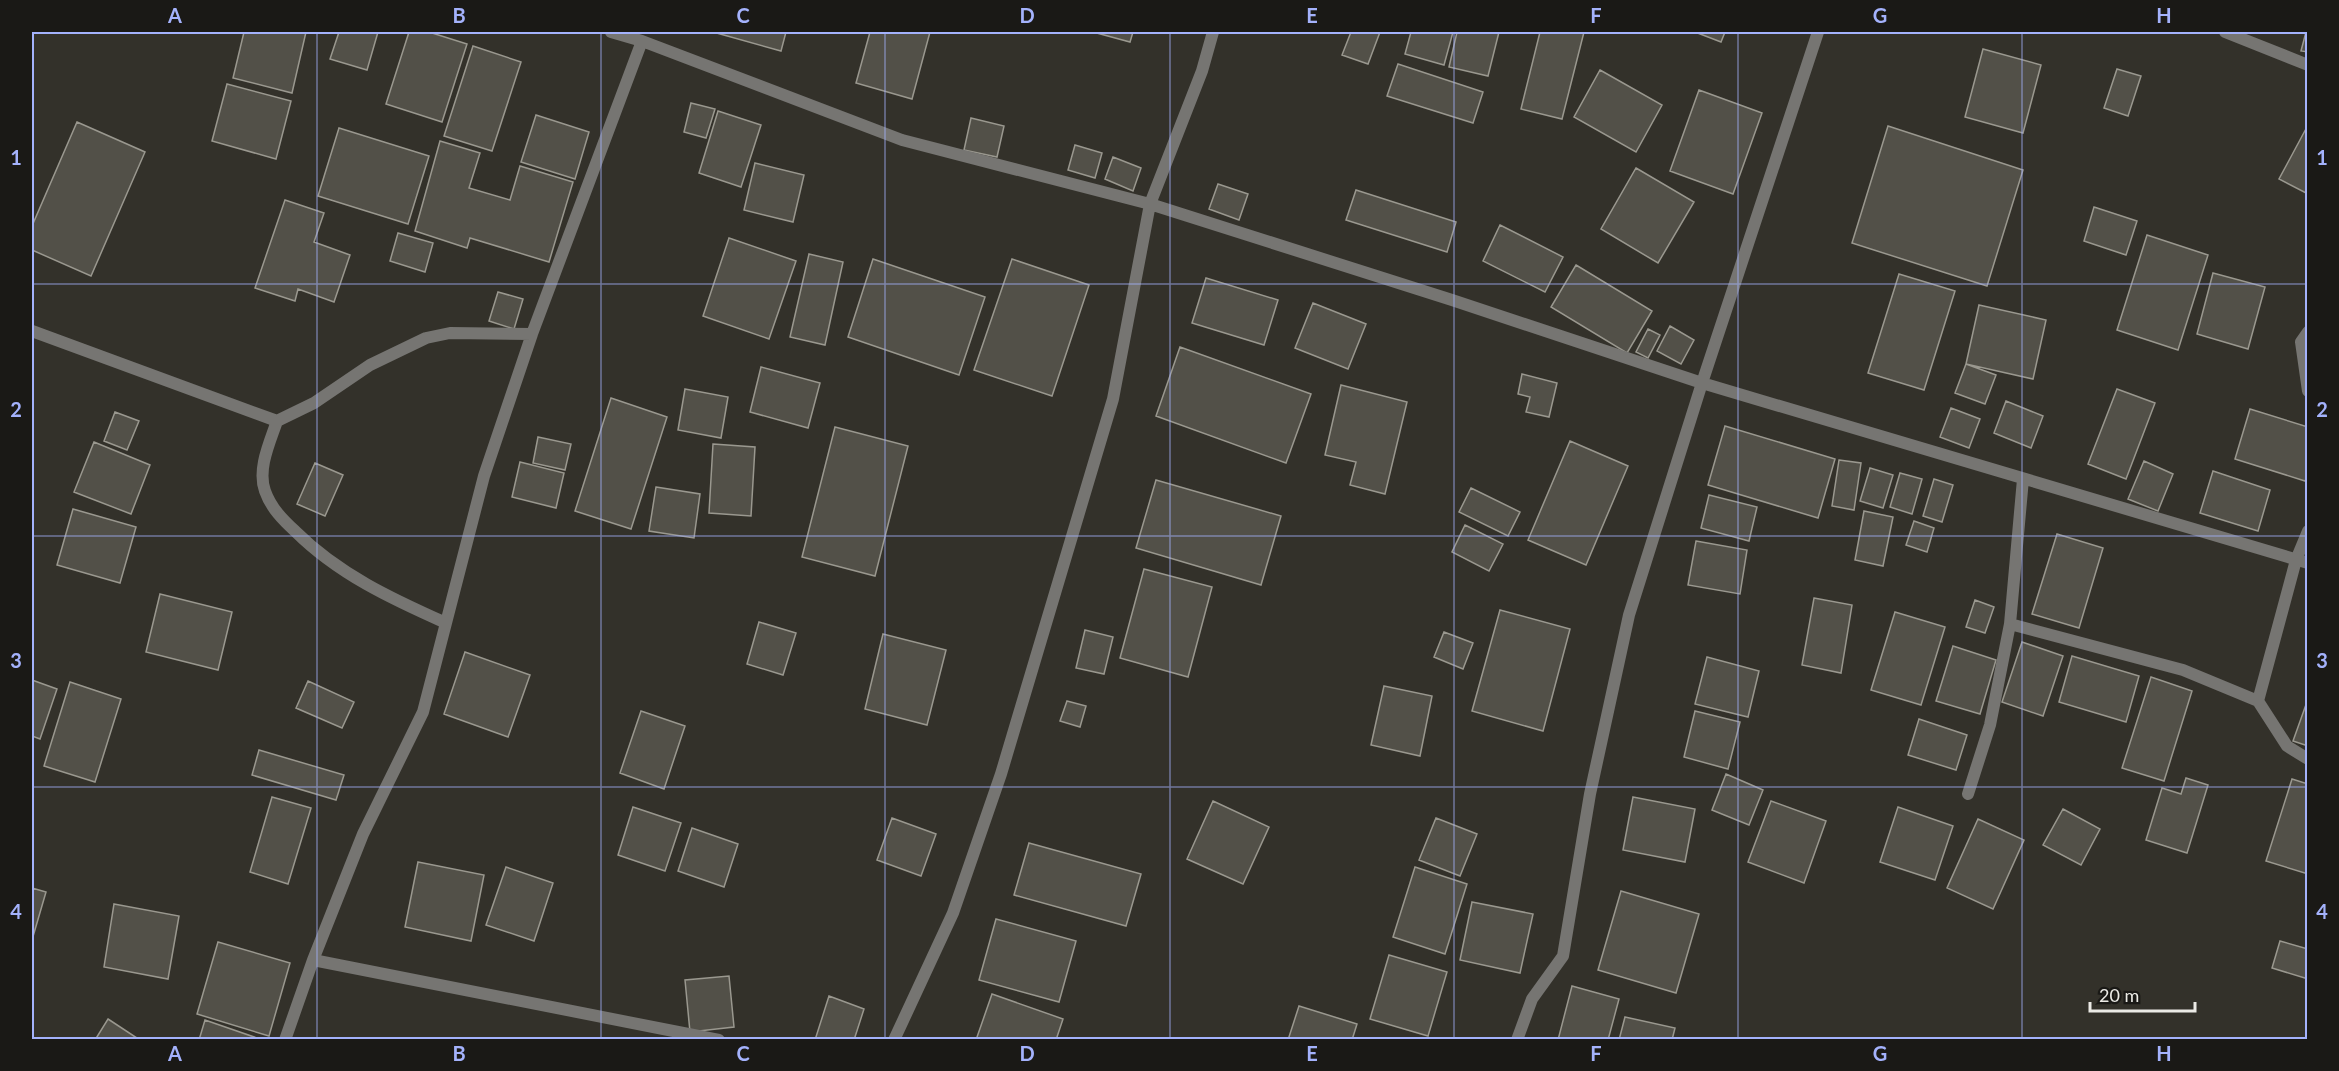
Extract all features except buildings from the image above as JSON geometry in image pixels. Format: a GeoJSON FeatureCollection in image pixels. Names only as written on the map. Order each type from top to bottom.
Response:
{"type":"FeatureCollection","features":[{"type":"Feature","properties":{"kind":"street"},"geometry":{"type":"LineString","coordinates":[[611,32],[642,41],[902,140],[1150,204],[1452,300],[1702,383],[2302,562]]}},
{"type":"Feature","properties":{"kind":"street"},"geometry":{"type":"LineString","coordinates":[[894,1040],[953,913],[1001,774],[1113,399],[1150,204],[1202,71],[1213,32]]}},
{"type":"Feature","properties":{"kind":"street"},"geometry":{"type":"LineString","coordinates":[[1517,1040],[1532,999],[1563,956],[1590,794],[1629,615],[1702,383],[1818,32]]}},
{"type":"Feature","properties":{"kind":"street"},"geometry":{"type":"LineString","coordinates":[[2225,32],[2307,65]]}},
{"type":"Feature","properties":{"kind":"street"},"geometry":{"type":"LineString","coordinates":[[285,1040],[313,960],[363,834],[423,712],[484,476],[532,334],[642,41]]}},
{"type":"Feature","properties":{"kind":"street"},"geometry":{"type":"LineString","coordinates":[[32,331],[277,421],[314,403],[370,365],[426,338],[450,333],[532,334]]}},
{"type":"Feature","properties":{"kind":"street"},"geometry":{"type":"LineString","coordinates":[[2307,332],[2301,342],[2307,391]]}},
{"type":"Feature","properties":{"kind":"street"},"geometry":{"type":"LineString","coordinates":[[277,421],[263,465],[265,491],[278,514],[320,554],[354,579],[446,624]]}},
{"type":"Feature","properties":{"kind":"street"},"geometry":{"type":"LineString","coordinates":[[1968,794],[1990,725],[2010,624],[2023,479]]}},
{"type":"Feature","properties":{"kind":"street"},"geometry":{"type":"LineString","coordinates":[[2258,701],[2302,562],[2307,531]]}},
{"type":"Feature","properties":{"kind":"street"},"geometry":{"type":"LineString","coordinates":[[2010,624],[2183,670],[2258,701],[2286,746],[2307,759]]}},
{"type":"Feature","properties":{"kind":"street"},"geometry":{"type":"LineString","coordinates":[[313,960],[718,1040]]}}]}
